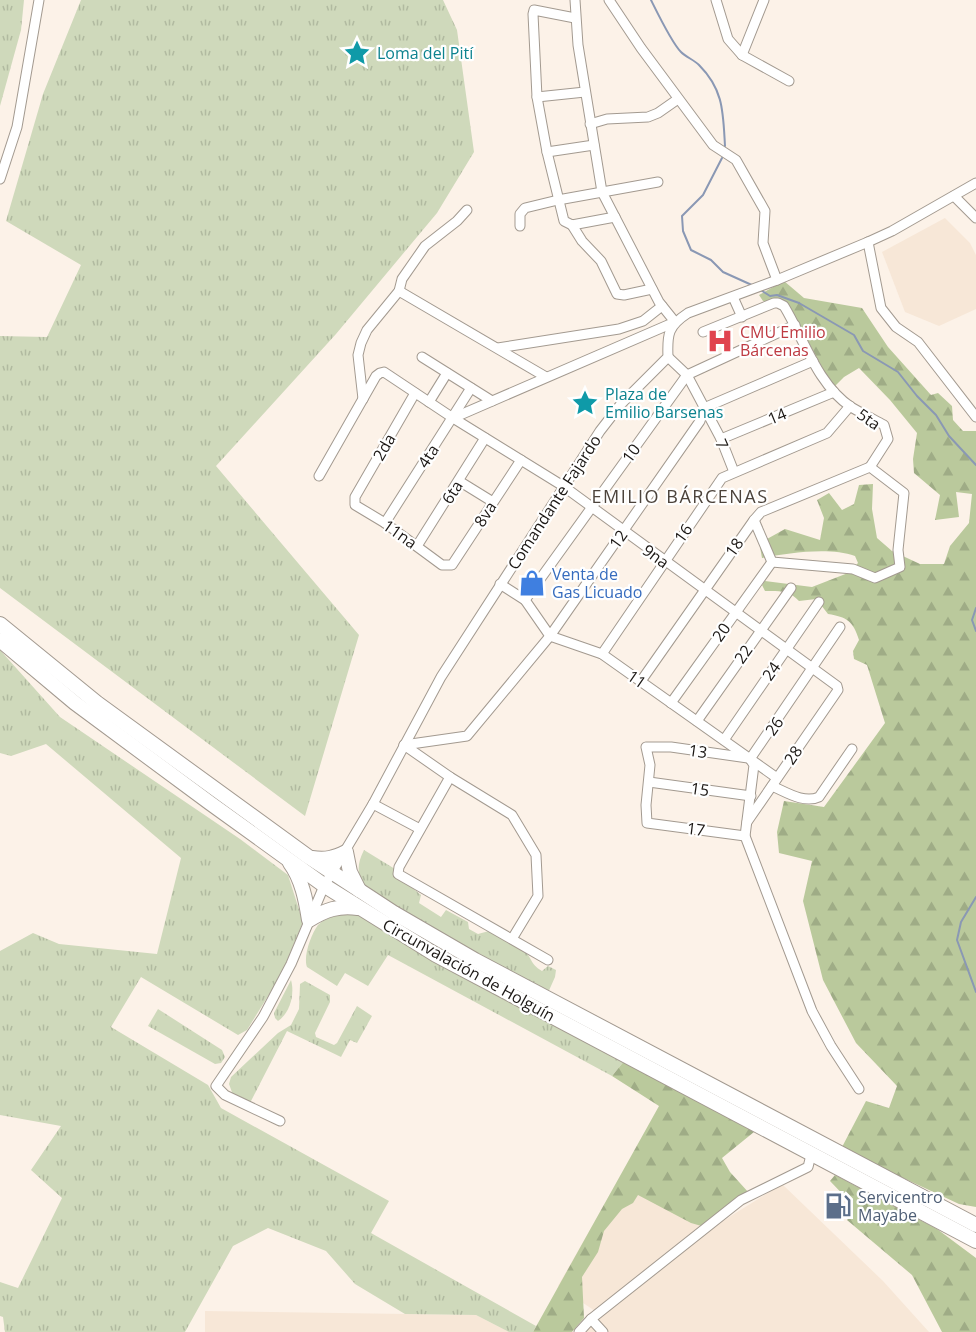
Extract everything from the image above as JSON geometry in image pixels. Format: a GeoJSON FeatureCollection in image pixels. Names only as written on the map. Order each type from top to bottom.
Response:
{"type":"FeatureCollection","features":[{"type":"Feature","properties":{"kind":"highway","name":"Circunvalación de Holguín"},"geometry":{"type":"LineString","coordinates":[[0,624],[97,703],[309,858],[360,891],[475,960],[976,1225]]}},
{"type":"Feature","properties":{"kind":"highway","name":"Circunvalación de Holguín"},"geometry":{"type":"LineString","coordinates":[[0,640],[75,703],[325,886],[436,955],[976,1241]]}},
{"type":"Feature","properties":{"kind":"highway"},"geometry":{"type":"LineString","coordinates":[[309,858],[324,860],[346,852],[350,872],[360,891]]}},
{"type":"Feature","properties":{"kind":"highway"},"geometry":{"type":"LineString","coordinates":[[285,857],[295,869],[302,887],[309,920],[323,911],[334,908],[347,906],[361,908]]}},
{"type":"Feature","properties":{"kind":"highway"},"geometry":{"type":"LineString","coordinates":[[939,1205],[976,1213]]}},
{"type":"Feature","properties":{"kind":"highway"},"geometry":{"type":"LineString","coordinates":[[936,1219],[976,1249]]}},
{"type":"Feature","properties":{"kind":"street"},"geometry":{"type":"LineString","coordinates":[[0,179],[17,127],[39,0]]}},
{"type":"Feature","properties":{"kind":"street"},"geometry":{"type":"LineString","coordinates":[[575,0],[575,18],[585,92],[602,192],[652,289],[675,322]]}},
{"type":"Feature","properties":{"kind":"street"},"geometry":{"type":"LineString","coordinates":[[609,0],[641,48],[713,145],[736,160],[765,211],[762,243],[777,280]]}},
{"type":"Feature","properties":{"kind":"street"},"geometry":{"type":"LineString","coordinates":[[717,0],[728,39],[742,55],[789,81]]}},
{"type":"Feature","properties":{"kind":"street"},"geometry":{"type":"LineString","coordinates":[[742,55],[764,0]]}},
{"type":"Feature","properties":{"kind":"street"},"geometry":{"type":"LineString","coordinates":[[575,18],[534,10],[532,29],[537,97],[558,200],[564,221],[572,225],[582,241],[602,261],[617,294],[624,295],[652,289]]}},
{"type":"Feature","properties":{"kind":"street"},"geometry":{"type":"LineString","coordinates":[[537,97],[585,92]]}},
{"type":"Feature","properties":{"kind":"street"},"geometry":{"type":"LineString","coordinates":[[590,124],[607,118],[648,117],[678,99]]}},
{"type":"Feature","properties":{"kind":"street"},"geometry":{"type":"LineString","coordinates":[[547,152],[594,145]]}},
{"type":"Feature","properties":{"kind":"street"},"geometry":{"type":"LineString","coordinates":[[520,226],[520,214],[525,208],[658,182]]}},
{"type":"Feature","properties":{"kind":"street"},"geometry":{"type":"LineString","coordinates":[[453,418],[675,322],[688,313],[777,280],[868,242],[892,231],[976,183]]}},
{"type":"Feature","properties":{"kind":"street"},"geometry":{"type":"LineString","coordinates":[[954,196],[976,218]]}},
{"type":"Feature","properties":{"kind":"street"},"geometry":{"type":"LineString","coordinates":[[319,476],[363,399],[358,369],[360,343],[377,316],[399,291],[402,279],[425,246],[457,221],[467,210]]}},
{"type":"Feature","properties":{"kind":"street"},"geometry":{"type":"LineString","coordinates":[[572,225],[615,218]]}},
{"type":"Feature","properties":{"kind":"street"},"geometry":{"type":"LineString","coordinates":[[868,242],[881,308],[896,327],[918,342],[976,417]]}},
{"type":"Feature","properties":{"kind":"street"},"geometry":{"type":"LineString","coordinates":[[399,291],[546,376]]}},
{"type":"Feature","properties":{"kind":"street"},"geometry":{"type":"LineString","coordinates":[[704,332],[742,317],[733,297]]}},
{"type":"Feature","properties":{"kind":"street","name":"5ta"},"geometry":{"type":"LineString","coordinates":[[742,317],[774,303],[784,306],[813,361],[834,392],[850,406],[884,425],[888,440],[870,467]]}},
{"type":"Feature","properties":{"kind":"street"},"geometry":{"type":"LineString","coordinates":[[498,348],[619,329],[643,321],[662,306]]}},
{"type":"Feature","properties":{"kind":"street"},"geometry":{"type":"LineString","coordinates":[[668,357],[667,339],[675,322]]}},
{"type":"Feature","properties":{"kind":"street","name":"10"},"geometry":{"type":"LineString","coordinates":[[525,600],[687,375],[795,325]]}},
{"type":"Feature","properties":{"kind":"street"},"geometry":{"type":"LineString","coordinates":[[422,357],[492,401]]}},
{"type":"Feature","properties":{"kind":"street","name":"7"},"geometry":{"type":"LineString","coordinates":[[668,357],[687,375],[721,439],[734,472]]}},
{"type":"Feature","properties":{"kind":"street","name":"Comandante Fajardo"},"geometry":{"type":"LineString","coordinates":[[280,1121],[225,1095],[216,1086],[263,1017],[291,964],[325,886],[373,804],[441,677],[563,486],[621,404],[668,357]]}},
{"type":"Feature","properties":{"kind":"street"},"geometry":{"type":"LineString","coordinates":[[704,408],[813,361]]}},
{"type":"Feature","properties":{"kind":"street","name":"9na"},"geometry":{"type":"LineString","coordinates":[[363,399],[380,373],[384,372],[563,486],[838,688]]}},
{"type":"Feature","properties":{"kind":"street"},"geometry":{"type":"LineString","coordinates":[[429,402],[447,373]]}},
{"type":"Feature","properties":{"kind":"street","name":"4ta"},"geometry":{"type":"LineString","coordinates":[[385,523],[471,388]]}},
{"type":"Feature","properties":{"kind":"street","name":"14"},"geometry":{"type":"LineString","coordinates":[[721,439],[834,392]]}},
{"type":"Feature","properties":{"kind":"street","name":"2da"},"geometry":{"type":"LineString","coordinates":[[354,501],[415,393]]}},
{"type":"Feature","properties":{"kind":"street","name":"16"},"geometry":{"type":"LineString","coordinates":[[602,654],[722,478],[827,433],[850,406]]}},
{"type":"Feature","properties":{"kind":"street","name":"12"},"geometry":{"type":"LineString","coordinates":[[404,745],[467,736],[549,636],[700,421],[704,408]]}},
{"type":"Feature","properties":{"kind":"street","name":"6ta"},"geometry":{"type":"LineString","coordinates":[[417,546],[485,438]]}},
{"type":"Feature","properties":{"kind":"street","name":"8va"},"geometry":{"type":"LineString","coordinates":[[448,567],[452,565],[521,460]]}},
{"type":"Feature","properties":{"kind":"street"},"geometry":{"type":"LineString","coordinates":[[754,520],[772,562],[853,569],[874,578],[900,567],[898,550],[904,493],[870,467]]}},
{"type":"Feature","properties":{"kind":"street","name":"18"},"geometry":{"type":"LineString","coordinates":[[641,681],[761,512],[870,467]]}},
{"type":"Feature","properties":{"kind":"street"},"geometry":{"type":"LineString","coordinates":[[459,481],[493,502]]}},
{"type":"Feature","properties":{"kind":"street","name":"11na"},"geometry":{"type":"LineString","coordinates":[[354,501],[355,505],[448,567]]}},
{"type":"Feature","properties":{"kind":"street","name":"20"},"geometry":{"type":"LineString","coordinates":[[671,703],[772,562]]}},
{"type":"Feature","properties":{"kind":"street"},"geometry":{"type":"LineString","coordinates":[[500,584],[525,600],[549,636]]}},
{"type":"Feature","properties":{"kind":"street","name":"22"},"geometry":{"type":"LineString","coordinates":[[697,721],[790,588]]}},
{"type":"Feature","properties":{"kind":"street","name":"24"},"geometry":{"type":"LineString","coordinates":[[724,740],[819,602]]}},
{"type":"Feature","properties":{"kind":"street","name":"26"},"geometry":{"type":"LineString","coordinates":[[750,759],[840,627]]}},
{"type":"Feature","properties":{"kind":"street","name":"11"},"geometry":{"type":"LineString","coordinates":[[549,636],[602,654],[750,759],[794,796],[813,799],[819,797],[852,749]]}},
{"type":"Feature","properties":{"kind":"street","name":"28"},"geometry":{"type":"LineString","coordinates":[[747,822],[838,688]]}},
{"type":"Feature","properties":{"kind":"street"},"geometry":{"type":"LineString","coordinates":[[404,745],[450,777],[512,815],[536,855],[538,896],[512,939]]}},
{"type":"Feature","properties":{"kind":"street","name":"13"},"geometry":{"type":"LineString","coordinates":[[649,782],[650,765],[646,747],[671,747],[750,759]]}},
{"type":"Feature","properties":{"kind":"street"},"geometry":{"type":"LineString","coordinates":[[750,759],[754,765],[745,836],[812,1011],[859,1089]]}},
{"type":"Feature","properties":{"kind":"street"},"geometry":{"type":"LineString","coordinates":[[450,777],[399,867],[398,874],[548,960]]}},
{"type":"Feature","properties":{"kind":"street","name":"15"},"geometry":{"type":"LineString","coordinates":[[649,782],[751,796]]}},
{"type":"Feature","properties":{"kind":"street","name":"17"},"geometry":{"type":"LineString","coordinates":[[649,782],[646,805],[647,823],[745,836]]}},
{"type":"Feature","properties":{"kind":"street"},"geometry":{"type":"LineString","coordinates":[[373,804],[420,829]]}},
{"type":"Feature","properties":{"kind":"street"},"geometry":{"type":"LineString","coordinates":[[579,1332],[591,1319],[741,1200],[808,1167],[811,1155]]}},
{"type":"Feature","properties":{"kind":"street"},"geometry":{"type":"LineString","coordinates":[[591,1319],[603,1332]]}},
{"type":"Feature","properties":{"kind":"shaded area"},"geometry":{"type":"Polygon","coordinates":[[[945,218],[970,243],[976,255],[976,309],[939,326],[905,312],[882,252],[945,218]]]}},
{"type":"Feature","properties":{"kind":"shaded area"},"geometry":{"type":"Polygon","coordinates":[[[619,1179],[705,1227],[598,1313],[558,1286],[619,1179]]]}},
{"type":"Feature","properties":{"kind":"shaded area"},"geometry":{"type":"Polygon","coordinates":[[[782,1184],[883,1281],[929,1332],[586,1332],[602,1316],[707,1231],[782,1184]]]}},
{"type":"Feature","properties":{"kind":"shaded area"},"geometry":{"type":"Polygon","coordinates":[[[205,1311],[476,1315],[509,1332],[205,1332],[205,1311]]]}},
{"type":"Feature","properties":{"kind":"green space"},"geometry":{"type":"Polygon","coordinates":[[[0,0],[24,0],[21,30],[0,106],[0,0]]]}},
{"type":"Feature","properties":{"kind":"green space"},"geometry":{"type":"Polygon","coordinates":[[[81,0],[443,0],[457,30],[474,152],[437,213],[336,334],[216,466],[359,635],[305,816],[0,588],[0,336],[47,337],[81,265],[6,221],[43,94],[81,0]]]}},
{"type":"Feature","properties":{"kind":"green space"},"geometry":{"type":"Polygon","coordinates":[[[784,281],[804,298],[862,308],[888,347],[931,395],[938,393],[952,406],[953,420],[963,431],[976,431],[976,1207],[959,1204],[841,1149],[866,1101],[889,1108],[897,1086],[856,1043],[823,980],[803,901],[812,861],[779,853],[777,832],[784,801],[824,807],[885,723],[867,665],[854,659],[853,651],[859,640],[852,624],[845,619],[828,614],[821,605],[821,600],[799,601],[788,593],[765,591],[762,585],[765,581],[812,587],[848,573],[858,563],[855,556],[821,551],[762,558],[760,547],[767,539],[785,529],[820,540],[824,518],[817,500],[829,493],[842,510],[854,504],[859,485],[873,484],[872,509],[877,538],[892,551],[920,564],[944,564],[950,546],[969,523],[972,494],[956,492],[959,517],[935,520],[940,495],[914,473],[913,459],[917,433],[890,400],[859,368],[844,377],[833,388],[791,309],[779,302],[763,301],[759,295],[784,281]]]}},
{"type":"Feature","properties":{"kind":"green space"},"geometry":{"type":"Polygon","coordinates":[[[0,650],[60,717],[240,839],[288,875],[303,922],[281,975],[247,1030],[238,1035],[141,977],[111,1027],[208,1085],[221,1108],[389,1201],[371,1233],[536,1326],[533,1332],[509,1332],[476,1315],[405,1314],[355,1284],[326,1251],[268,1228],[233,1246],[185,1332],[5,1332],[3,1317],[0,1316],[0,1282],[18,1288],[62,1198],[31,1170],[61,1126],[0,1115],[0,951],[33,933],[59,944],[157,954],[181,858],[46,744],[11,756],[0,753],[0,650]]]}},
{"type":"Feature","properties":{"kind":"green space"},"geometry":{"type":"Polygon","coordinates":[[[364,850],[395,869],[421,895],[419,903],[441,917],[446,910],[468,922],[469,929],[478,934],[489,931],[519,947],[542,971],[548,966],[556,970],[547,995],[363,887],[359,868],[364,850]]]}},
{"type":"Feature","properties":{"kind":"green space"},"geometry":{"type":"Polygon","coordinates":[[[350,913],[362,916],[625,1060],[612,1076],[388,955],[368,986],[345,973],[337,986],[307,967],[307,952],[315,929],[321,922],[350,913]]]}},
{"type":"Feature","properties":{"kind":"green space"},"geometry":{"type":"Polygon","coordinates":[[[291,980],[290,1003],[286,1013],[278,1021],[274,1013],[291,980]]]}},
{"type":"Feature","properties":{"kind":"green space"},"geometry":{"type":"Polygon","coordinates":[[[305,981],[330,995],[330,1002],[315,1033],[316,1037],[334,1045],[337,1043],[357,1006],[372,1016],[357,1043],[350,1040],[341,1057],[287,1031],[251,1101],[245,1101],[233,1095],[229,1084],[231,1077],[278,1033],[291,1025],[299,1009],[300,984],[305,981]]]}},
{"type":"Feature","properties":{"kind":"green space"},"geometry":{"type":"Polygon","coordinates":[[[158,1009],[222,1050],[225,1057],[221,1063],[215,1064],[148,1026],[158,1009]]]}},
{"type":"Feature","properties":{"kind":"green space"},"geometry":{"type":"Polygon","coordinates":[[[625,1060],[754,1132],[722,1158],[730,1172],[749,1193],[705,1227],[691,1223],[638,1195],[633,1203],[622,1209],[604,1231],[598,1252],[582,1277],[584,1318],[572,1332],[533,1332],[659,1106],[612,1076],[625,1060]]]}},
{"type":"Feature","properties":{"kind":"green space"},"geometry":{"type":"Polygon","coordinates":[[[835,1175],[937,1229],[976,1258],[976,1332],[942,1332],[912,1275],[847,1220],[852,1214],[852,1204],[830,1181],[835,1175]]]}},
{"type":"Feature","properties":{"kind":"waterway"},"geometry":{"type":"LineString","coordinates":[[651,0],[677,48],[699,65],[718,93],[724,123],[725,146]]}},
{"type":"Feature","properties":{"kind":"waterway"},"geometry":{"type":"LineString","coordinates":[[722,158],[703,195],[682,216],[683,231],[691,250],[711,260],[723,272],[754,286]]}},
{"type":"Feature","properties":{"kind":"waterway"},"geometry":{"type":"LineString","coordinates":[[759,289],[770,296],[777,295],[799,303],[854,335],[863,351],[898,372],[936,415],[949,436],[976,465]]}},
{"type":"Feature","properties":{"kind":"waterway"},"geometry":{"type":"LineString","coordinates":[[976,608],[972,620],[976,631]]}},
{"type":"Feature","properties":{"kind":"waterway"},"geometry":{"type":"LineString","coordinates":[[976,897],[961,922],[957,940],[976,992]]}},
{"type":"Feature","properties":{"kind":"place","name":"Loma del Pití"},"geometry":{"type":"Point","coordinates":[357,53]}},
{"type":"Feature","properties":{"kind":"place","name":"CMU Emilio Bárcenas"},"geometry":{"type":"Point","coordinates":[720,341]}},
{"type":"Feature","properties":{"kind":"place","name":"Plaza de Emilio Barsenas"},"geometry":{"type":"Point","coordinates":[585,403]}},
{"type":"Feature","properties":{"kind":"place","name":"Venta de Gas Licuado"},"geometry":{"type":"Point","coordinates":[532,583]}},
{"type":"Feature","properties":{"kind":"place","name":"Servicentro Mayabe"},"geometry":{"type":"Point","coordinates":[838,1206]}},
{"type":"Feature","properties":{"kind":"district","name":"EMILIO BÁRCENAS"},"geometry":{"type":"Point","coordinates":[680,497]}}]}
